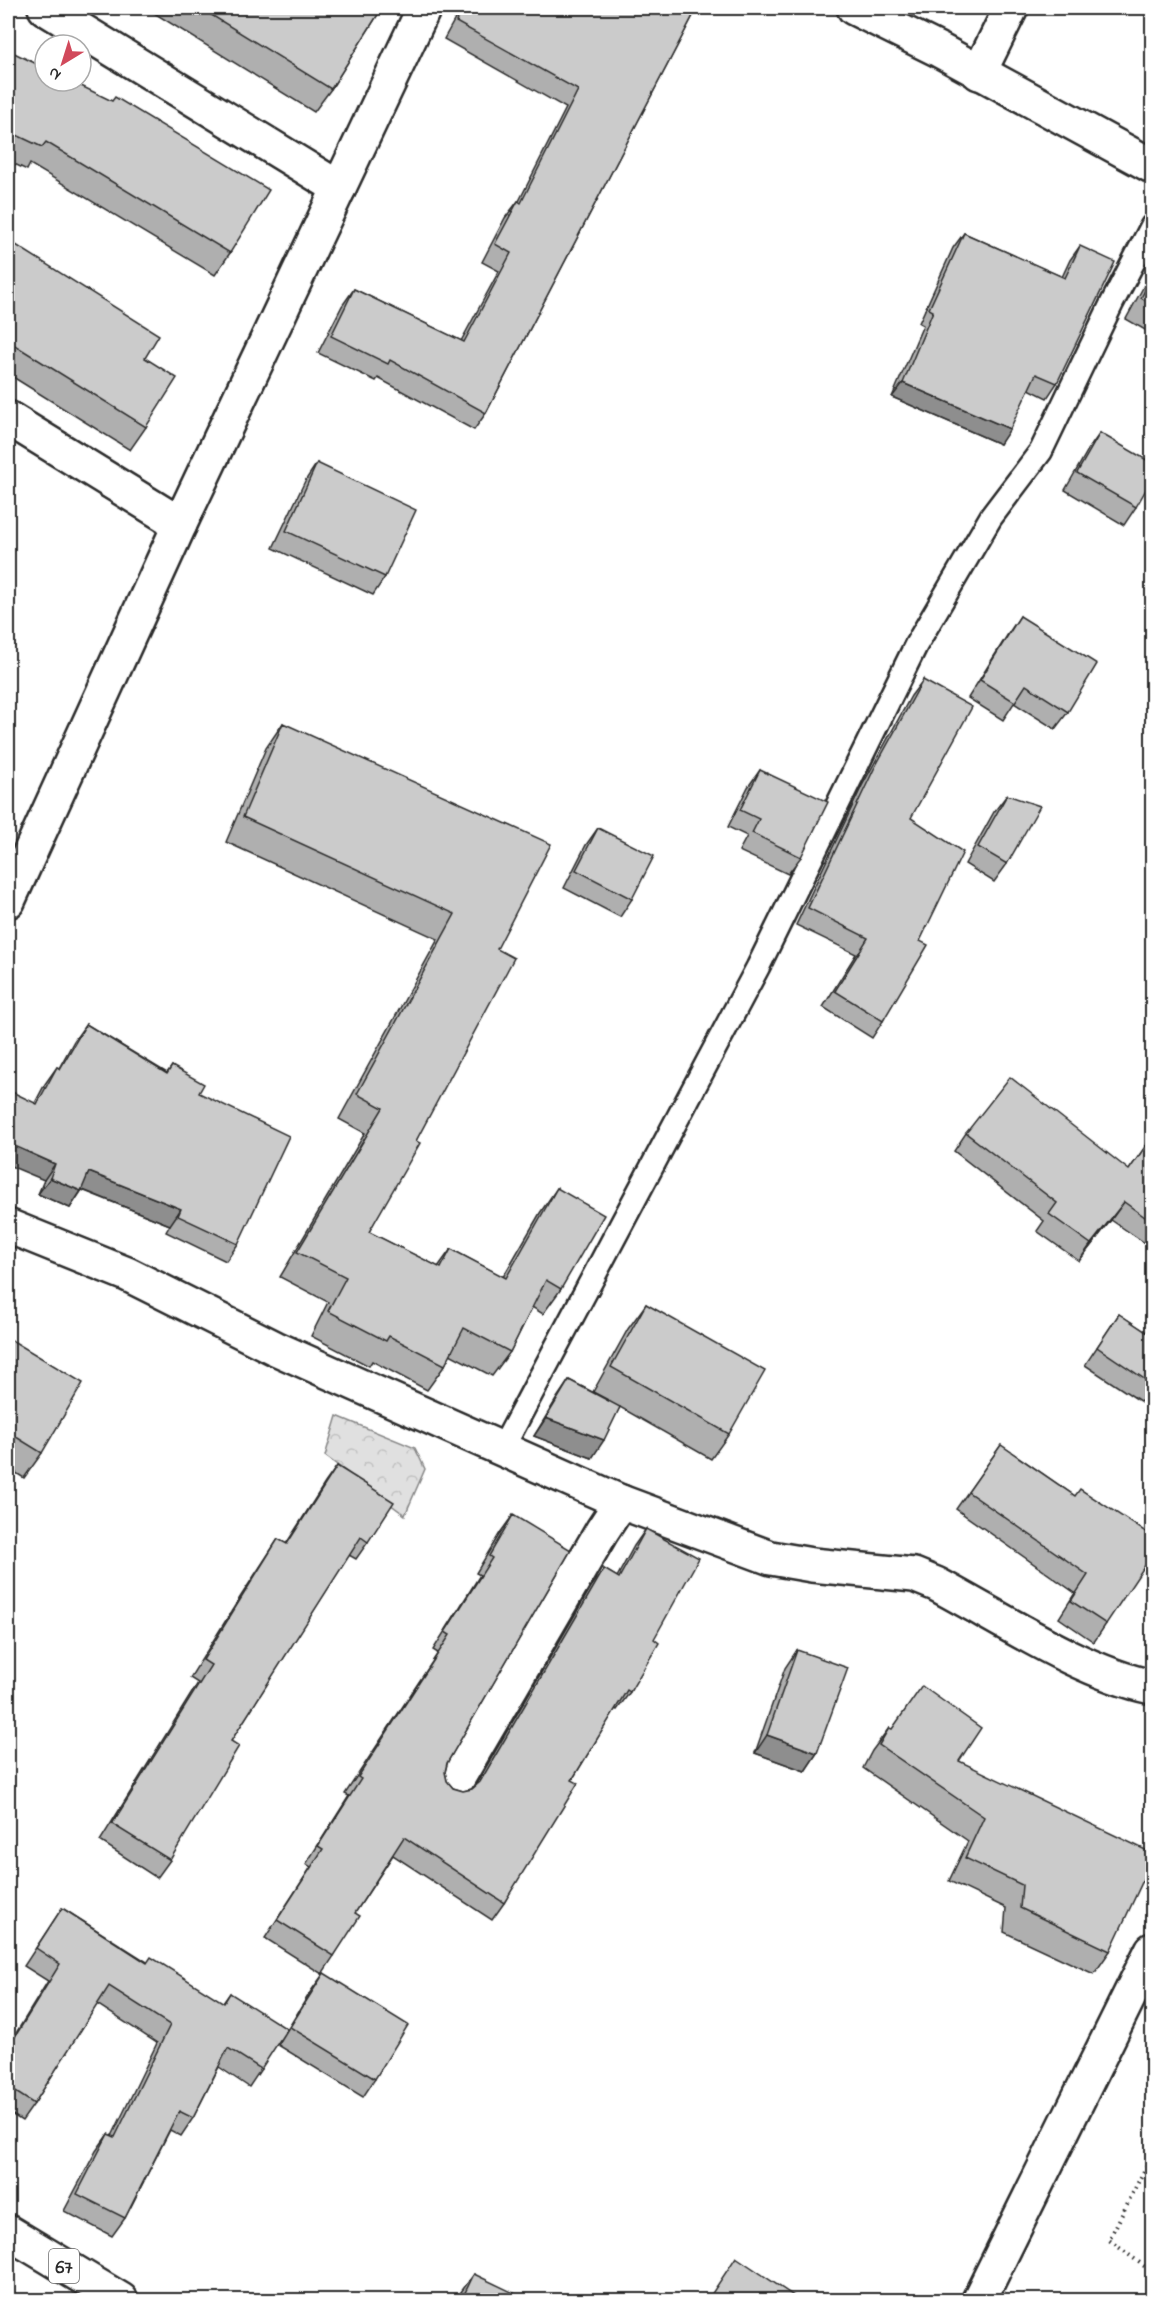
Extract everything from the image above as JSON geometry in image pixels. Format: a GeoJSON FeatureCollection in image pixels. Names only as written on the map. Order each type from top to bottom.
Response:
{"type":"FeatureCollection","features":[{"type":"Feature","properties":{"kind":"street"},"geometry":{"type":"LineString","coordinates":[[45,8],[339,188]]}},
{"type":"Feature","properties":{"kind":"street"},"geometry":{"type":"LineString","coordinates":[[8,901],[180,524],[424,8]]}},
{"type":"Feature","properties":{"kind":"street"},"geometry":{"type":"LineString","coordinates":[[854,8],[1152,166]]}},
{"type":"Feature","properties":{"kind":"street"},"geometry":{"type":"LineString","coordinates":[[979,73],[1011,8]]}},
{"type":"Feature","properties":{"kind":"street"},"geometry":{"type":"LineString","coordinates":[[8,418],[180,524]]}},
{"type":"Feature","properties":{"kind":"street"},"geometry":{"type":"LineString","coordinates":[[8,1226],[127,1274],[275,1348],[621,1502],[771,1558],[812,1565],[914,1575],[936,1584],[1098,1671],[1152,1688]]}},
{"type":"Feature","properties":{"kind":"street"},"geometry":{"type":"LineString","coordinates":[[451,1790],[596,1540],[621,1502]]}},
{"type":"Feature","properties":{"kind":"street"},"geometry":{"type":"LineString","coordinates":[[980,2301],[1149,1964]]}},
{"type":"Feature","properties":{"kind":"street","name":"67"},"geometry":{"type":"LineString","coordinates":[[8,2232],[121,2301]]}},
{"type":"Feature","properties":{"kind":"lane"},"geometry":{"type":"LineString","coordinates":[[502,1449],[758,967],[916,645],[991,517],[1041,451],[1112,303],[1152,226]]}},
{"type":"Feature","properties":{"kind":"path"},"geometry":{"type":"LineString","coordinates":[[1152,2155],[1109,2240],[1152,2272]]}},
{"type":"Feature","properties":{"kind":"green space"},"geometry":{"type":"Polygon","coordinates":[[[337,1416],[415,1448],[425,1469],[405,1515],[325,1456],[337,1416]]]}},
{"type":"Feature","properties":{"kind":"building"},"geometry":{"type":"Polygon","coordinates":[[[200,8],[382,8],[331,89],[200,8]]]}},
{"type":"Feature","properties":{"kind":"building"},"geometry":{"type":"Polygon","coordinates":[[[464,8],[697,8],[486,413],[390,360],[388,364],[331,336],[354,289],[464,342],[511,253],[495,244],[518,201],[521,203],[578,90],[456,22],[464,8]]]}},
{"type":"Feature","properties":{"kind":"building"},"geometry":{"type":"Polygon","coordinates":[[[8,50],[33,62],[33,93],[93,92],[112,101],[115,97],[269,190],[230,253],[46,142],[42,147],[8,131],[8,50]]]}},
{"type":"Feature","properties":{"kind":"building"},"geometry":{"type":"Polygon","coordinates":[[[964,233],[1065,278],[1080,246],[1115,262],[1057,383],[1036,374],[1010,429],[903,383],[933,311],[929,309],[964,233]]]}},
{"type":"Feature","properties":{"kind":"building"},"geometry":{"type":"Polygon","coordinates":[[[8,240],[159,335],[145,358],[177,378],[146,427],[8,341],[8,240]]]}},
{"type":"Feature","properties":{"kind":"building"},"geometry":{"type":"Polygon","coordinates":[[[1152,277],[1152,305],[1141,298],[1152,277]]]}},
{"type":"Feature","properties":{"kind":"building"},"geometry":{"type":"Polygon","coordinates":[[[1100,433],[1152,463],[1152,479],[1136,507],[1077,473],[1100,433]]]}},
{"type":"Feature","properties":{"kind":"building"},"geometry":{"type":"Polygon","coordinates":[[[317,463],[416,510],[385,577],[286,531],[317,463]]]}},
{"type":"Feature","properties":{"kind":"building"},"geometry":{"type":"Polygon","coordinates":[[[1020,616],[1097,664],[1068,712],[1026,685],[1015,702],[980,680],[1020,616]]]}},
{"type":"Feature","properties":{"kind":"building"},"geometry":{"type":"Polygon","coordinates":[[[923,680],[972,707],[911,818],[963,852],[920,941],[928,945],[883,1021],[835,991],[868,938],[808,908],[874,769],[923,680]]]}},
{"type":"Feature","properties":{"kind":"building"},"geometry":{"type":"Polygon","coordinates":[[[283,723],[551,844],[497,949],[514,958],[416,1141],[420,1143],[369,1232],[441,1268],[451,1249],[506,1278],[557,1188],[604,1215],[561,1289],[546,1280],[510,1352],[464,1328],[445,1365],[389,1336],[386,1341],[328,1311],[346,1277],[297,1252],[383,1108],[357,1094],[455,914],[243,817],[283,723]]]}},
{"type":"Feature","properties":{"kind":"building"},"geometry":{"type":"Polygon","coordinates":[[[760,770],[828,802],[801,857],[752,833],[759,819],[740,810],[760,770]]]}},
{"type":"Feature","properties":{"kind":"building"},"geometry":{"type":"Polygon","coordinates":[[[1007,795],[1040,806],[1007,864],[978,847],[1007,795]]]}},
{"type":"Feature","properties":{"kind":"building"},"geometry":{"type":"Polygon","coordinates":[[[598,828],[654,856],[632,899],[576,870],[598,828]]]}},
{"type":"Feature","properties":{"kind":"building"},"geometry":{"type":"Polygon","coordinates":[[[86,1024],[167,1074],[172,1066],[204,1084],[199,1093],[289,1136],[238,1244],[178,1216],[181,1209],[89,1172],[81,1191],[50,1178],[55,1164],[8,1143],[8,1090],[37,1104],[57,1067],[60,1069],[86,1024]]]}},
{"type":"Feature","properties":{"kind":"building"},"geometry":{"type":"Polygon","coordinates":[[[1010,1077],[1129,1170],[1152,1137],[1152,1222],[1124,1202],[1091,1244],[1049,1214],[1057,1203],[966,1133],[1010,1077]]]}},
{"type":"Feature","properties":{"kind":"building"},"geometry":{"type":"Polygon","coordinates":[[[646,1304],[765,1371],[729,1434],[611,1367],[646,1304]]]}},
{"type":"Feature","properties":{"kind":"building"},"geometry":{"type":"Polygon","coordinates":[[[1119,1314],[1152,1336],[1152,1384],[1097,1347],[1119,1314]]]}},
{"type":"Feature","properties":{"kind":"building"},"geometry":{"type":"Polygon","coordinates":[[[8,1338],[83,1383],[42,1453],[8,1432],[8,1338]]]}},
{"type":"Feature","properties":{"kind":"building"},"geometry":{"type":"Polygon","coordinates":[[[569,1380],[620,1407],[604,1440],[546,1418],[569,1380]]]}},
{"type":"Feature","properties":{"kind":"building"},"geometry":{"type":"Polygon","coordinates":[[[1001,1445],[1075,1496],[1080,1489],[1152,1536],[1152,1555],[1106,1624],[1071,1601],[1088,1575],[968,1492],[1001,1445]]]}},
{"type":"Feature","properties":{"kind":"building"},"geometry":{"type":"Polygon","coordinates":[[[337,1466],[394,1502],[368,1542],[361,1537],[231,1741],[239,1746],[170,1860],[112,1824],[211,1665],[203,1660],[278,1539],[287,1544],[337,1466]]]}},
{"type":"Feature","properties":{"kind":"building"},"geometry":{"type":"Polygon","coordinates":[[[513,1515],[571,1550],[447,1763],[445,1772],[447,1781],[453,1788],[463,1791],[472,1789],[480,1782],[604,1569],[619,1578],[646,1529],[699,1558],[654,1639],[659,1643],[630,1692],[627,1690],[572,1780],[578,1783],[504,1903],[404,1837],[355,1913],[360,1916],[334,1956],[277,1920],[323,1849],[318,1846],[361,1779],[358,1777],[450,1635],[445,1632],[492,1558],[489,1556],[513,1515]]]}},
{"type":"Feature","properties":{"kind":"building"},"geometry":{"type":"Polygon","coordinates":[[[797,1650],[848,1668],[817,1753],[767,1735],[797,1650]]]}},
{"type":"Feature","properties":{"kind":"building"},"geometry":{"type":"Polygon","coordinates":[[[922,1686],[981,1728],[959,1761],[1152,1853],[1152,1861],[1110,1951],[1020,1908],[1022,1885],[965,1858],[984,1817],[879,1745],[889,1728],[892,1729],[922,1686]]]}},
{"type":"Feature","properties":{"kind":"building"},"geometry":{"type":"Polygon","coordinates":[[[62,1908],[147,1963],[151,1957],[224,2003],[230,1993],[287,2029],[261,2069],[228,2048],[193,2118],[179,2111],[125,2218],[77,2194],[108,2134],[115,2137],[170,2025],[109,1986],[34,2104],[8,2087],[8,2048],[60,1964],[36,1948],[62,1908]]]}},
{"type":"Feature","properties":{"kind":"building"},"geometry":{"type":"Polygon","coordinates":[[[324,1973],[408,2025],[375,2079],[290,2027],[324,1973]]]}},
{"type":"Feature","properties":{"kind":"building"},"geometry":{"type":"Polygon","coordinates":[[[736,2257],[801,2301],[707,2301],[736,2257]]]}},
{"type":"Feature","properties":{"kind":"building"},"geometry":{"type":"Polygon","coordinates":[[[474,2274],[516,2294],[513,2301],[461,2301],[474,2274]]]}}]}
